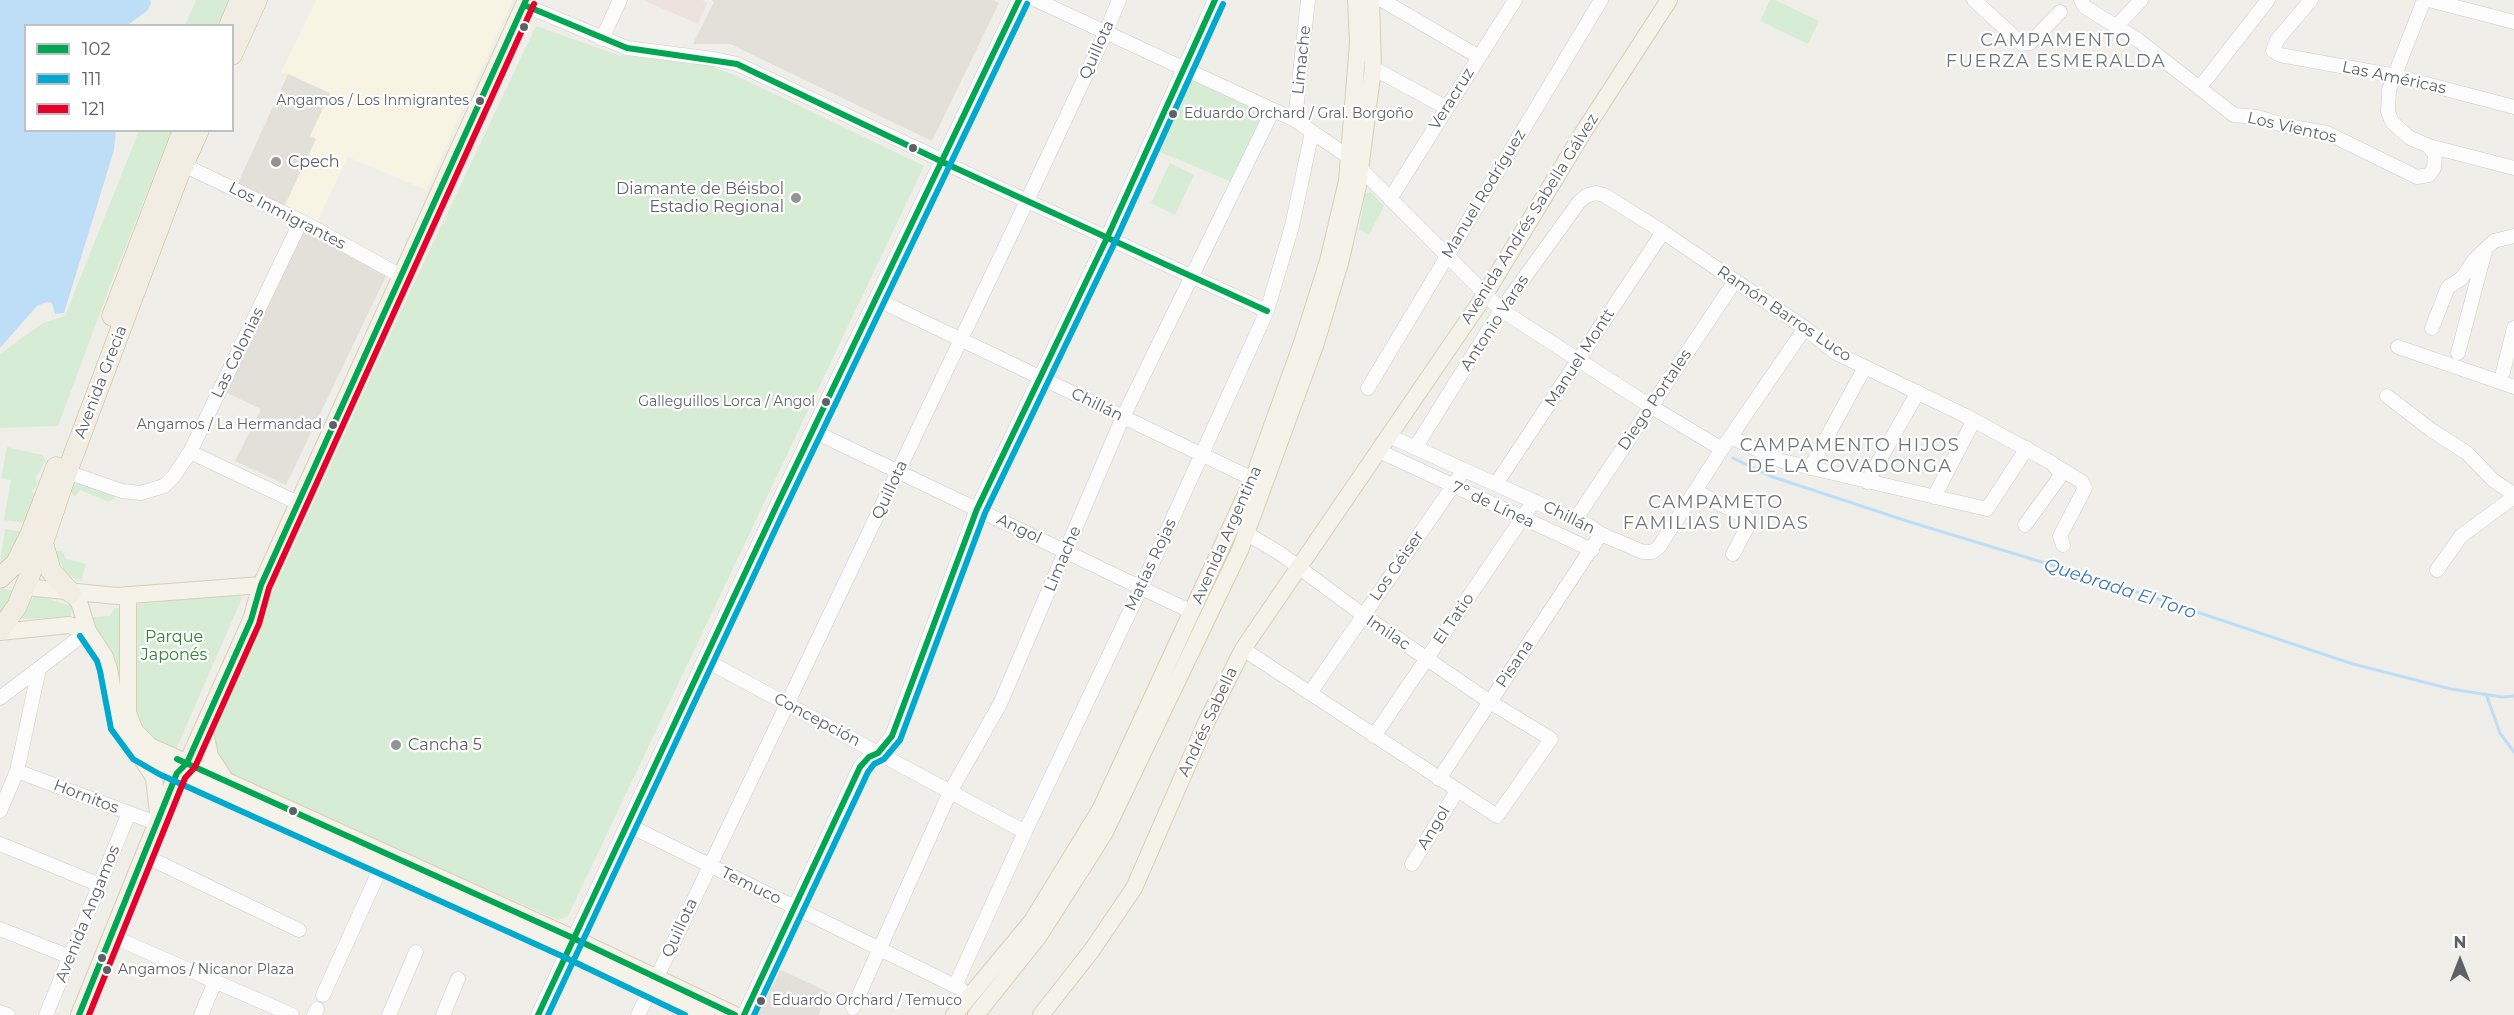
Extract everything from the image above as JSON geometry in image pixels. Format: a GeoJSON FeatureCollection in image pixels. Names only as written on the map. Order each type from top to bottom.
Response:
{"type":"FeatureCollection","features":[{"type":"Feature","properties":{"kind":"highway"},"geometry":{"type":"LineString","coordinates":[[230,24],[240,0]]}},
{"type":"Feature","properties":{"kind":"highway"},"geometry":{"type":"LineString","coordinates":[[234,51],[257,0]]}},
{"type":"Feature","properties":{"kind":"highway","name":"Avenida Grecia"},"geometry":{"type":"LineString","coordinates":[[0,631],[17,606],[43,543],[177,162],[183,132]]}},
{"type":"Feature","properties":{"kind":"highway","name":"Avenida Grecia"},"geometry":{"type":"LineString","coordinates":[[0,578],[16,563],[30,535],[177,162],[198,132]]}},
{"type":"Feature","properties":{"kind":"highway"},"geometry":{"type":"LineString","coordinates":[[43,543],[51,571],[71,593]]}},
{"type":"Feature","properties":{"kind":"highway"},"geometry":{"type":"LineString","coordinates":[[0,585],[25,587]]}},
{"type":"Feature","properties":{"kind":"main road","name":"Avenida Argentina"},"geometry":{"type":"LineString","coordinates":[[954,1015],[1032,921],[1074,855],[1119,772],[1253,479],[1303,340],[1328,261],[1348,177],[1358,43],[1356,0]]}},
{"type":"Feature","properties":{"kind":"main road","name":"Avenida Argentina"},"geometry":{"type":"LineString","coordinates":[[976,1015],[1039,936],[1104,834],[1216,603],[1246,532],[1316,343],[1340,263],[1361,170],[1373,68],[1371,0]]}},
{"type":"Feature","properties":{"kind":"main road","name":"Avenida Andrés Sabella Gálvez"},"geometry":{"type":"LineString","coordinates":[[1389,436],[1486,294],[1568,157],[1670,0]]}},
{"type":"Feature","properties":{"kind":"main road","name":"Avenida Angamos"},"geometry":{"type":"LineString","coordinates":[[180,765],[204,723],[251,620],[261,585],[525,2]]}},
{"type":"Feature","properties":{"kind":"main road","name":"Andrés Sabella"},"geometry":{"type":"LineString","coordinates":[[1041,1015],[1092,950],[1134,888],[1202,733],[1243,649],[1389,436]]}},
{"type":"Feature","properties":{"kind":"main road","name":"Avenida Angamos"},"geometry":{"type":"LineString","coordinates":[[79,1015],[243,614],[253,594],[261,585]]}},
{"type":"Feature","properties":{"kind":"main road"},"geometry":{"type":"LineString","coordinates":[[25,587],[71,593],[128,595],[261,585]]}},
{"type":"Feature","properties":{"kind":"main road"},"geometry":{"type":"LineString","coordinates":[[71,593],[77,598],[88,631],[110,669],[113,700],[119,725],[148,766],[156,785],[157,821]]}},
{"type":"Feature","properties":{"kind":"main road"},"geometry":{"type":"LineString","coordinates":[[128,595],[127,705],[130,720],[143,740],[180,765],[382,865],[571,944]]}},
{"type":"Feature","properties":{"kind":"main road"},"geometry":{"type":"LineString","coordinates":[[69,625],[78,620],[82,610]]}},
{"type":"Feature","properties":{"kind":"main road"},"geometry":{"type":"LineString","coordinates":[[0,631],[69,625],[88,631]]}},
{"type":"Feature","properties":{"kind":"main road"},"geometry":{"type":"LineString","coordinates":[[204,723],[210,756],[225,780]]}},
{"type":"Feature","properties":{"kind":"main road"},"geometry":{"type":"LineString","coordinates":[[137,751],[225,780],[654,983],[735,1015]]}},
{"type":"Feature","properties":{"kind":"main road"},"geometry":{"type":"LineString","coordinates":[[654,983],[706,1015]]}},
{"type":"Feature","properties":{"kind":"street"},"geometry":{"type":"LineString","coordinates":[[602,39],[620,0]]}},
{"type":"Feature","properties":{"kind":"street"},"geometry":{"type":"LineString","coordinates":[[538,1015],[1018,0]]}},
{"type":"Feature","properties":{"kind":"street"},"geometry":{"type":"LineString","coordinates":[[1036,0],[1295,120],[1350,158],[1501,310],[1650,406],[1726,443],[1782,461],[1987,509],[2027,448]]}},
{"type":"Feature","properties":{"kind":"street","name":"Quillota"},"geometry":{"type":"LineString","coordinates":[[638,1015],[1027,201],[1119,0]]}},
{"type":"Feature","properties":{"kind":"street"},"geometry":{"type":"LineString","coordinates":[[744,1015],[860,767],[869,757],[878,753],[892,736],[977,509],[1107,238],[1215,0]]}},
{"type":"Feature","properties":{"kind":"street","name":"Limache"},"geometry":{"type":"LineString","coordinates":[[1295,120],[1308,0]]}},
{"type":"Feature","properties":{"kind":"street"},"geometry":{"type":"LineString","coordinates":[[1382,0],[1479,57]]}},
{"type":"Feature","properties":{"kind":"street","name":"Veracruz"},"geometry":{"type":"LineString","coordinates":[[1390,199],[1515,0]]}},
{"type":"Feature","properties":{"kind":"street","name":"Manuel Rodríguez"},"geometry":{"type":"LineString","coordinates":[[1368,388],[1601,0]]}},
{"type":"Feature","properties":{"kind":"street"},"geometry":{"type":"LineString","coordinates":[[1974,0],[2020,43],[2030,43],[2060,12]]}},
{"type":"Feature","properties":{"kind":"street","name":"Los Vientos"},"geometry":{"type":"LineString","coordinates":[[2081,0],[2085,7],[2117,26],[2234,115],[2257,117],[2287,126],[2327,133],[2417,177],[2428,175],[2434,168],[2435,155],[2428,146]]}},
{"type":"Feature","properties":{"kind":"street"},"geometry":{"type":"LineString","coordinates":[[2117,26],[2141,0]]}},
{"type":"Feature","properties":{"kind":"street"},"geometry":{"type":"LineString","coordinates":[[2199,87],[2268,0]]}},
{"type":"Feature","properties":{"kind":"street","name":"Las Américas"},"geometry":{"type":"LineString","coordinates":[[2311,0],[2277,40],[2273,51],[2280,55],[2396,76],[2514,107]]}},
{"type":"Feature","properties":{"kind":"street"},"geometry":{"type":"LineString","coordinates":[[2424,0],[2390,90],[2388,112],[2392,122],[2410,138],[2428,146],[2514,168]]}},
{"type":"Feature","properties":{"kind":"street"},"geometry":{"type":"LineString","coordinates":[[2429,0],[2514,22]]}},
{"type":"Feature","properties":{"kind":"street"},"geometry":{"type":"LineString","coordinates":[[525,2],[602,39],[627,48],[737,64],[1027,201],[1267,310]]}},
{"type":"Feature","properties":{"kind":"street"},"geometry":{"type":"LineString","coordinates":[[1373,68],[1447,108]]}},
{"type":"Feature","properties":{"kind":"street","name":"Limache"},"geometry":{"type":"LineString","coordinates":[[854,1008],[950,792],[1000,704],[1123,417],[1273,110]]}},
{"type":"Feature","properties":{"kind":"street","name":"Matías Rojas"},"geometry":{"type":"LineString","coordinates":[[955,986],[1025,831],[1203,455],[1267,310],[1292,226],[1312,132]]}},
{"type":"Feature","properties":{"kind":"street","name":"Los Inmigrantes"},"geometry":{"type":"LineString","coordinates":[[177,162],[301,221],[401,276]]}},
{"type":"Feature","properties":{"kind":"street","name":"Ramón Barros Luco"},"geometry":{"type":"LineString","coordinates":[[1579,202],[1586,196],[1604,195],[1736,281],[1805,328],[1836,353],[1974,420],[2027,448],[2082,482],[2085,488],[2060,536],[2063,545]]}},
{"type":"Feature","properties":{"kind":"street","name":"Antonio Varas"},"geometry":{"type":"LineString","coordinates":[[1415,448],[1501,310],[1579,202]]}},
{"type":"Feature","properties":{"kind":"street","name":"Las Colonias"},"geometry":{"type":"LineString","coordinates":[[67,472],[122,491],[141,493],[164,486],[174,476],[190,452],[301,221]]}},
{"type":"Feature","properties":{"kind":"street","name":"Manuel Montt"},"geometry":{"type":"LineString","coordinates":[[1496,484],[1663,232]]}},
{"type":"Feature","properties":{"kind":"street"},"geometry":{"type":"LineString","coordinates":[[2432,328],[2448,287],[2461,279],[2475,259],[2494,241],[2514,236]]}},
{"type":"Feature","properties":{"kind":"street"},"geometry":{"type":"LineString","coordinates":[[2458,353],[2485,250]]}},
{"type":"Feature","properties":{"kind":"street","name":"Diego Portales"},"geometry":{"type":"LineString","coordinates":[[1575,519],[1736,281]]}},
{"type":"Feature","properties":{"kind":"street","name":"Chillán"},"geometry":{"type":"LineString","coordinates":[[876,298],[1253,479]]}},
{"type":"Feature","properties":{"kind":"street"},"geometry":{"type":"LineString","coordinates":[[1733,554],[1750,522],[1746,517],[1695,491],[1805,328]]}},
{"type":"Feature","properties":{"kind":"street"},"geometry":{"type":"LineString","coordinates":[[2503,372],[2514,328]]}},
{"type":"Feature","properties":{"kind":"street"},"geometry":{"type":"LineString","coordinates":[[2398,347],[2514,387]]}},
{"type":"Feature","properties":{"kind":"street"},"geometry":{"type":"LineString","coordinates":[[1810,468],[1865,367]]}},
{"type":"Feature","properties":{"kind":"street"},"geometry":{"type":"LineString","coordinates":[[1867,482],[1918,392]]}},
{"type":"Feature","properties":{"kind":"street"},"geometry":{"type":"LineString","coordinates":[[2387,396],[2431,430],[2468,453],[2494,481],[2514,495],[2461,536],[2437,570]]}},
{"type":"Feature","properties":{"kind":"street"},"geometry":{"type":"LineString","coordinates":[[1934,497],[1974,420]]}},
{"type":"Feature","properties":{"kind":"street","name":"Angol"},"geometry":{"type":"LineString","coordinates":[[813,431],[1192,612]]}},
{"type":"Feature","properties":{"kind":"street","name":"Chillán"},"geometry":{"type":"LineString","coordinates":[[1389,436],[1643,552],[1652,552],[1659,547],[1695,491]]}},
{"type":"Feature","properties":{"kind":"street","name":"7º de Línea"},"geometry":{"type":"LineString","coordinates":[[1380,451],[1592,550]]}},
{"type":"Feature","properties":{"kind":"street"},"geometry":{"type":"LineString","coordinates":[[190,452],[298,503]]}},
{"type":"Feature","properties":{"kind":"street"},"geometry":{"type":"LineString","coordinates":[[2025,525],[2059,478],[2060,473],[2056,466]]}},
{"type":"Feature","properties":{"kind":"street","name":"Los Géiser"},"geometry":{"type":"LineString","coordinates":[[1310,693],[1464,470]]}},
{"type":"Feature","properties":{"kind":"street","name":"El Tatio"},"geometry":{"type":"LineString","coordinates":[[1374,736],[1533,501]]}},
{"type":"Feature","properties":{"kind":"street"},"geometry":{"type":"LineString","coordinates":[[1238,514],[1246,532]]}},
{"type":"Feature","properties":{"kind":"street","name":"Imilac"},"geometry":{"type":"LineString","coordinates":[[1246,532],[1426,659],[1551,739],[1497,816]]}},
{"type":"Feature","properties":{"kind":"street"},"geometry":{"type":"LineString","coordinates":[[1592,550],[1601,534]]}},
{"type":"Feature","properties":{"kind":"street","name":"Pisana"},"geometry":{"type":"LineString","coordinates":[[1439,779],[1592,550]]}},
{"type":"Feature","properties":{"kind":"street"},"geometry":{"type":"LineString","coordinates":[[0,698],[88,631]]}},
{"type":"Feature","properties":{"kind":"street","name":"Angol"},"geometry":{"type":"LineString","coordinates":[[1243,649],[1497,816]]}},
{"type":"Feature","properties":{"kind":"street","name":"Concepción"},"geometry":{"type":"LineString","coordinates":[[705,660],[1025,831]]}},
{"type":"Feature","properties":{"kind":"street"},"geometry":{"type":"LineString","coordinates":[[0,811],[17,771],[39,669]]}},
{"type":"Feature","properties":{"kind":"street","name":"Hornitos"},"geometry":{"type":"LineString","coordinates":[[17,771],[129,813],[157,821]]}},
{"type":"Feature","properties":{"kind":"street","name":"Angol"},"geometry":{"type":"LineString","coordinates":[[1412,864],[1457,791]]}},
{"type":"Feature","properties":{"kind":"street","name":"Avenida Angamos"},"geometry":{"type":"LineString","coordinates":[[46,1015],[129,813]]}},
{"type":"Feature","properties":{"kind":"street","name":"Temuco"},"geometry":{"type":"LineString","coordinates":[[628,825],[971,994]]}},
{"type":"Feature","properties":{"kind":"street"},"geometry":{"type":"LineString","coordinates":[[0,844],[100,885]]}},
{"type":"Feature","properties":{"kind":"street"},"geometry":{"type":"LineString","coordinates":[[143,855],[299,930]]}},
{"type":"Feature","properties":{"kind":"street"},"geometry":{"type":"LineString","coordinates":[[323,995],[382,865]]}},
{"type":"Feature","properties":{"kind":"street"},"geometry":{"type":"LineString","coordinates":[[0,928],[70,957]]}},
{"type":"Feature","properties":{"kind":"street"},"geometry":{"type":"LineString","coordinates":[[111,936],[291,1015]]}},
{"type":"Feature","properties":{"kind":"street"},"geometry":{"type":"LineString","coordinates":[[389,1015],[416,952]]}},
{"type":"Feature","properties":{"kind":"street"},"geometry":{"type":"LineString","coordinates":[[443,1015],[458,979]]}},
{"type":"Feature","properties":{"kind":"street"},"geometry":{"type":"LineString","coordinates":[[201,1015],[215,982]]}},
{"type":"Feature","properties":{"kind":"street"},"geometry":{"type":"LineString","coordinates":[[0,1012],[8,1015]]}},
{"type":"Feature","properties":{"kind":"shaded area"},"geometry":{"type":"Polygon","coordinates":[[[316,0],[513,0],[426,190],[348,157],[316,224],[284,207],[316,140],[310,136],[330,93],[281,72],[316,0]]]}},
{"type":"Feature","properties":{"kind":"shaded area"},"geometry":{"type":"Polygon","coordinates":[[[643,0],[702,0],[707,3],[698,24],[643,0]]]}},
{"type":"Feature","properties":{"kind":"shaded area"},"geometry":{"type":"Polygon","coordinates":[[[711,0],[993,0],[999,3],[932,141],[730,44],[693,44],[714,2],[711,0]]]}},
{"type":"Feature","properties":{"kind":"shaded area","name":"Cpech"},"geometry":{"type":"Polygon","coordinates":[[[288,74],[330,93],[310,136],[316,139],[284,207],[237,185],[288,74]]]}},
{"type":"Feature","properties":{"kind":"shaded area"},"geometry":{"type":"Polygon","coordinates":[[[302,231],[387,274],[286,485],[235,461],[261,409],[225,392],[302,231]]]}},
{"type":"Feature","properties":{"kind":"shaded area"},"geometry":{"type":"Polygon","coordinates":[[[781,970],[828,992],[818,1015],[757,1015],[781,970]]]}},
{"type":"Feature","properties":{"kind":"green space"},"geometry":{"type":"Polygon","coordinates":[[[196,0],[232,0],[220,24],[186,24],[196,0]]]}},
{"type":"Feature","properties":{"kind":"green space"},"geometry":{"type":"Polygon","coordinates":[[[1770,0],[1775,0],[1819,21],[1808,44],[1760,21],[1770,0]]]}},
{"type":"Feature","properties":{"kind":"green space"},"geometry":{"type":"Polygon","coordinates":[[[536,26],[618,55],[708,65],[739,77],[924,166],[568,916],[558,920],[227,775],[209,732],[398,317],[536,26]]]}},
{"type":"Feature","properties":{"kind":"green space"},"geometry":{"type":"Polygon","coordinates":[[[1184,69],[1273,110],[1237,184],[1148,147],[1184,69]]]}},
{"type":"Feature","properties":{"kind":"green space"},"geometry":{"type":"Polygon","coordinates":[[[139,132],[172,132],[111,283],[58,426],[0,428],[0,354],[43,323],[65,316],[139,132]]]}},
{"type":"Feature","properties":{"kind":"green space"},"geometry":{"type":"Polygon","coordinates":[[[1170,163],[1194,175],[1175,215],[1151,203],[1170,163]]]}},
{"type":"Feature","properties":{"kind":"green space"},"geometry":{"type":"Polygon","coordinates":[[[1371,192],[1384,206],[1369,235],[1359,230],[1365,194],[1371,192]]]}},
{"type":"Feature","properties":{"kind":"green space"},"geometry":{"type":"Polygon","coordinates":[[[7,447],[42,455],[46,461],[36,477],[37,485],[31,492],[36,494],[25,523],[4,520],[11,480],[1,478],[7,447]]]}},
{"type":"Feature","properties":{"kind":"green space"},"geometry":{"type":"Polygon","coordinates":[[[72,481],[117,496],[109,502],[80,490],[75,497],[69,489],[72,481]]]}},
{"type":"Feature","properties":{"kind":"green space"},"geometry":{"type":"Polygon","coordinates":[[[5,529],[23,532],[8,559],[0,563],[5,529]]]}},
{"type":"Feature","properties":{"kind":"green space"},"geometry":{"type":"Polygon","coordinates":[[[55,551],[62,551],[66,559],[86,564],[81,581],[66,574],[55,551]]]}},
{"type":"Feature","properties":{"kind":"green space"},"geometry":{"type":"Polygon","coordinates":[[[0,588],[20,592],[0,624],[0,588]]]}},
{"type":"Feature","properties":{"kind":"green space","name":"Parque Japonés"},"geometry":{"type":"Polygon","coordinates":[[[238,594],[242,598],[174,754],[135,726],[134,604],[238,594]]]}},
{"type":"Feature","properties":{"kind":"green space"},"geometry":{"type":"Polygon","coordinates":[[[35,595],[72,606],[71,617],[21,619],[35,595]]]}},
{"type":"Feature","properties":{"kind":"green space"},"geometry":{"type":"Polygon","coordinates":[[[115,608],[122,608],[121,713],[91,617],[110,616],[115,608]]]}},
{"type":"Feature","properties":{"kind":"water"},"geometry":{"type":"Polygon","coordinates":[[[0,0],[150,0],[148,10],[129,24],[24,24],[24,132],[116,132],[114,150],[64,313],[55,314],[52,303],[47,302],[37,306],[0,348],[0,0]]]}},
{"type":"Feature","properties":{"kind":"waterway","name":"Quebrada El Toro"},"geometry":{"type":"LineString","coordinates":[[1733,458],[1770,476],[1910,522],[2101,580],[2353,664],[2451,689],[2502,697],[2514,696]]}},
{"type":"Feature","properties":{"kind":"waterway"},"geometry":{"type":"LineString","coordinates":[[2486,694],[2500,733],[2514,752]]}},
{"type":"Feature","properties":{"kind":"transit line","name":"102"},"geometry":{"type":"LineString","coordinates":[[79,1015],[177,773],[187,763],[251,620],[261,585],[526,0]]}},
{"type":"Feature","properties":{"kind":"transit line","name":"102"},"geometry":{"type":"LineString","coordinates":[[538,1015],[776,507],[1019,0]]}},
{"type":"Feature","properties":{"kind":"transit line","name":"102"},"geometry":{"type":"LineString","coordinates":[[744,1015],[860,767],[869,757],[878,753],[892,736],[977,509],[1107,238],[1215,0]]}},
{"type":"Feature","properties":{"kind":"transit line","name":"121"},"geometry":{"type":"LineString","coordinates":[[89,1015],[185,778],[195,767],[259,624],[269,588],[534,4]]}},
{"type":"Feature","properties":{"kind":"transit line","name":"111"},"geometry":{"type":"LineString","coordinates":[[548,1015],[784,511],[1027,4]]}},
{"type":"Feature","properties":{"kind":"transit line","name":"111"},"geometry":{"type":"LineString","coordinates":[[754,1015],[868,772],[874,764],[884,759],[900,740],[985,513],[1115,242],[1223,4]]}},
{"type":"Feature","properties":{"kind":"transit line","name":"102"},"geometry":{"type":"LineString","coordinates":[[524,5],[627,48],[737,64],[951,166],[1267,311]]}},
{"type":"Feature","properties":{"kind":"transit line","name":"111"},"geometry":{"type":"LineString","coordinates":[[80,636],[97,661],[111,729],[133,759],[159,774],[564,957],[685,1015]]}},
{"type":"Feature","properties":{"kind":"transit line","name":"102"},"geometry":{"type":"LineString","coordinates":[[177,759],[573,938],[735,1015]]}},
{"type":"Feature","properties":{"kind":"place","name":"Angamos / Los Inmigrantes"},"geometry":{"type":"Point","coordinates":[480,101]}},
{"type":"Feature","properties":{"kind":"place","name":"Eduardo Orchard / Gral. Borgoño"},"geometry":{"type":"Point","coordinates":[1173,114]}},
{"type":"Feature","properties":{"kind":"place","name":"Cpech"},"geometry":{"type":"Point","coordinates":[276,162]}},
{"type":"Feature","properties":{"kind":"place","name":"Diamante de Béisbol Estadio Regional"},"geometry":{"type":"Point","coordinates":[796,198]}},
{"type":"Feature","properties":{"kind":"place","name":"Galleguillos Lorca / Angol"},"geometry":{"type":"Point","coordinates":[826,402]}},
{"type":"Feature","properties":{"kind":"place","name":"Angamos / La Hermandad"},"geometry":{"type":"Point","coordinates":[333,425]}},
{"type":"Feature","properties":{"kind":"place","name":"Cancha 5"},"geometry":{"type":"Point","coordinates":[396,745]}},
{"type":"Feature","properties":{"kind":"place","name":"Angamos / Nicanor Plaza"},"geometry":{"type":"Point","coordinates":[107,970]}},
{"type":"Feature","properties":{"kind":"place","name":"Eduardo Orchard / Temuco"},"geometry":{"type":"Point","coordinates":[761,1001]}},
{"type":"Feature","properties":{"kind":"district","name":"CAMPAMENTO FUERZA ESMERALDA"},"geometry":{"type":"Point","coordinates":[2056,51]}},
{"type":"Feature","properties":{"kind":"district","name":"CAMPAMENTO HIJOS DE LA COVADONGA"},"geometry":{"type":"Point","coordinates":[1850,456]}},
{"type":"Feature","properties":{"kind":"district","name":"CAMPAMETO FAMILIAS UNIDAS"},"geometry":{"type":"Point","coordinates":[1716,513]}}]}
